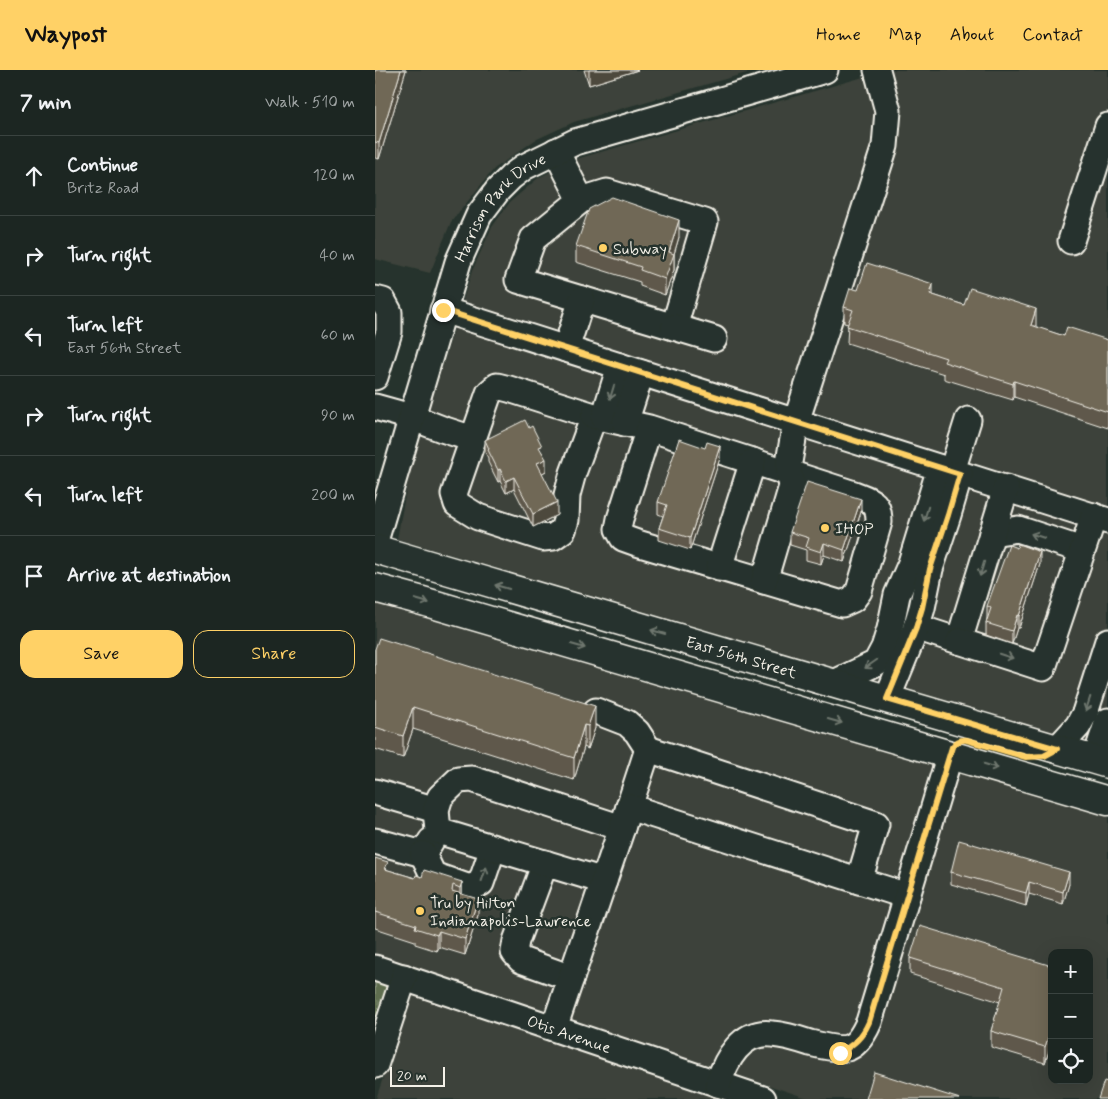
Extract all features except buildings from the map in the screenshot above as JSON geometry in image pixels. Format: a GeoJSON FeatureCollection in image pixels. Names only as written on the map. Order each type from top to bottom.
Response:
{"type":"FeatureCollection","features":[{"type":"Feature","properties":{"kind":"main road","name":"East 56th Street"},"geometry":{"type":"LineString","coordinates":[[375,549],[1102,762]]}},
{"type":"Feature","properties":{"kind":"main road"},"geometry":{"type":"LineString","coordinates":[[375,588],[1108,801]]}},
{"type":"Feature","properties":{"kind":"main road"},"geometry":{"type":"LineString","coordinates":[[741,694],[760,687],[788,690],[871,711],[877,709],[887,699]]}},
{"type":"Feature","properties":{"kind":"main road"},"geometry":{"type":"LineString","coordinates":[[950,754],[955,743],[963,740],[1026,757],[1044,756],[1057,749]]}},
{"type":"Feature","properties":{"kind":"street","name":"Harrison Park Drive"},"geometry":{"type":"LineString","coordinates":[[375,541],[458,262],[479,215],[493,196],[511,177],[555,151],[575,142],[825,70]]}},
{"type":"Feature","properties":{"kind":"street"},"geometry":{"type":"LineString","coordinates":[[764,581],[792,486],[789,462],[796,422],[885,146],[888,111],[877,70]]}},
{"type":"Feature","properties":{"kind":"street"},"geometry":{"type":"LineString","coordinates":[[1071,240],[1098,194],[1108,126]]}},
{"type":"Feature","properties":{"kind":"street"},"geometry":{"type":"LineString","coordinates":[[555,151],[581,200]]}},
{"type":"Feature","properties":{"kind":"street"},"geometry":{"type":"LineString","coordinates":[[674,326],[705,222],[607,192],[581,200],[533,239],[518,280],[714,339]]}},
{"type":"Feature","properties":{"kind":"street"},"geometry":{"type":"LineString","coordinates":[[566,349],[582,299]]}},
{"type":"Feature","properties":{"kind":"street"},"geometry":{"type":"LineString","coordinates":[[375,377],[389,332],[382,305]]}},
{"type":"Feature","properties":{"kind":"street"},"geometry":{"type":"LineString","coordinates":[[443,310],[1101,519],[1082,550],[1043,668],[916,628]]}},
{"type":"Feature","properties":{"kind":"street"},"geometry":{"type":"LineString","coordinates":[[631,369],[608,419],[573,473],[567,495],[566,520],[563,530],[553,537],[543,538],[478,517],[457,504],[454,494],[489,392],[497,386],[608,419],[649,428],[789,472],[872,501],[879,510],[879,522],[859,591],[853,599],[842,604],[623,538],[617,529],[649,428]]}},
{"type":"Feature","properties":{"kind":"street"},"geometry":{"type":"LineString","coordinates":[[375,407],[411,417],[442,430],[473,439]]}},
{"type":"Feature","properties":{"kind":"street"},"geometry":{"type":"LineString","coordinates":[[834,683],[876,662],[884,648],[890,630],[897,595],[951,471],[968,420]]}},
{"type":"Feature","properties":{"kind":"street"},"geometry":{"type":"LineString","coordinates":[[719,568],[753,461]]}},
{"type":"Feature","properties":{"kind":"street"},"geometry":{"type":"LineString","coordinates":[[887,699],[916,628],[922,608],[930,569],[948,515],[951,471]]}},
{"type":"Feature","properties":{"kind":"street"},"geometry":{"type":"LineString","coordinates":[[959,641],[1006,488]]}},
{"type":"Feature","properties":{"kind":"street"},"geometry":{"type":"LineString","coordinates":[[992,534],[1018,530],[1082,550]]}},
{"type":"Feature","properties":{"kind":"street"},"geometry":{"type":"LineString","coordinates":[[1057,749],[1078,726],[1085,713],[1108,641]]}},
{"type":"Feature","properties":{"kind":"street"},"geometry":{"type":"LineString","coordinates":[[596,711],[627,723],[637,732],[648,749],[876,824],[859,881]]}},
{"type":"Feature","properties":{"kind":"street"},"geometry":{"type":"LineString","coordinates":[[1102,762],[1108,721]]}},
{"type":"Feature","properties":{"kind":"street"},"geometry":{"type":"LineString","coordinates":[[554,1028],[648,749]]}},
{"type":"Feature","properties":{"kind":"street"},"geometry":{"type":"LineString","coordinates":[[826,1067],[833,1058],[859,1039],[866,1030],[950,754]]}},
{"type":"Feature","properties":{"kind":"street"},"geometry":{"type":"LineString","coordinates":[[423,854],[437,821],[440,797],[457,780],[472,779],[625,818],[859,881],[907,896]]}},
{"type":"Feature","properties":{"kind":"street"},"geometry":{"type":"LineString","coordinates":[[375,792],[493,848],[604,881]]}},
{"type":"Feature","properties":{"kind":"street"},"geometry":{"type":"LineString","coordinates":[[375,841],[423,854],[433,874],[470,888],[481,883],[493,848]]}},
{"type":"Feature","properties":{"kind":"street"},"geometry":{"type":"LineString","coordinates":[[545,863],[516,941],[515,952],[521,960],[571,978]]}},
{"type":"Feature","properties":{"kind":"street","name":"Otis Avenue"},"geometry":{"type":"LineString","coordinates":[[375,968],[763,1099]]}},
{"type":"Feature","properties":{"kind":"street"},"geometry":{"type":"LineString","coordinates":[[375,1065],[404,977]]}},
{"type":"Feature","properties":{"kind":"street"},"geometry":{"type":"LineString","coordinates":[[718,1084],[733,1051],[742,1042],[755,1034],[771,1033],[823,1047],[847,1048]]}},
{"type":"Feature","properties":{"kind":"shaded area"},"geometry":{"type":"Polygon","coordinates":[[[375,70],[757,70],[574,122],[535,140],[494,169],[451,222],[430,273],[375,259],[375,70]]]}},
{"type":"Feature","properties":{"kind":"shaded area"},"geometry":{"type":"Polygon","coordinates":[[[888,70],[1108,70],[1108,748],[397,539],[409,474],[472,271],[492,227],[510,202],[538,178],[576,159],[888,70]]]}},
{"type":"Feature","properties":{"kind":"shaded area"},"geometry":{"type":"Polygon","coordinates":[[[375,598],[1108,816],[1108,1099],[810,1099],[375,955],[375,598]]]}},
{"type":"Feature","properties":{"kind":"shaded area"},"geometry":{"type":"Polygon","coordinates":[[[412,989],[730,1099],[376,1099],[412,989]]]}},
{"type":"Feature","properties":{"kind":"green space"},"geometry":{"type":"Polygon","coordinates":[[[375,968],[404,977],[375,1065],[375,968]]]}},
{"type":"Feature","properties":{"kind":"place","name":"Subway"},"geometry":{"type":"Point","coordinates":[603,248]}},
{"type":"Feature","properties":{"kind":"place","name":"IHOP"},"geometry":{"type":"Point","coordinates":[825,528]}},
{"type":"Feature","properties":{"kind":"place","name":"Tru by Hilton Indianapolis-Lawrence"},"geometry":{"type":"Point","coordinates":[420,911]}},
{"type":"Feature","properties":{"kind":"route"},"geometry":{"type":"LineString","coordinates":[[443,310],[960,474],[930,569],[916,628],[887,699],[1057,749],[1044,756],[1026,757],[967,740],[958,741],[952,747],[869,1022],[859,1039],[840,1053]]}}]}
